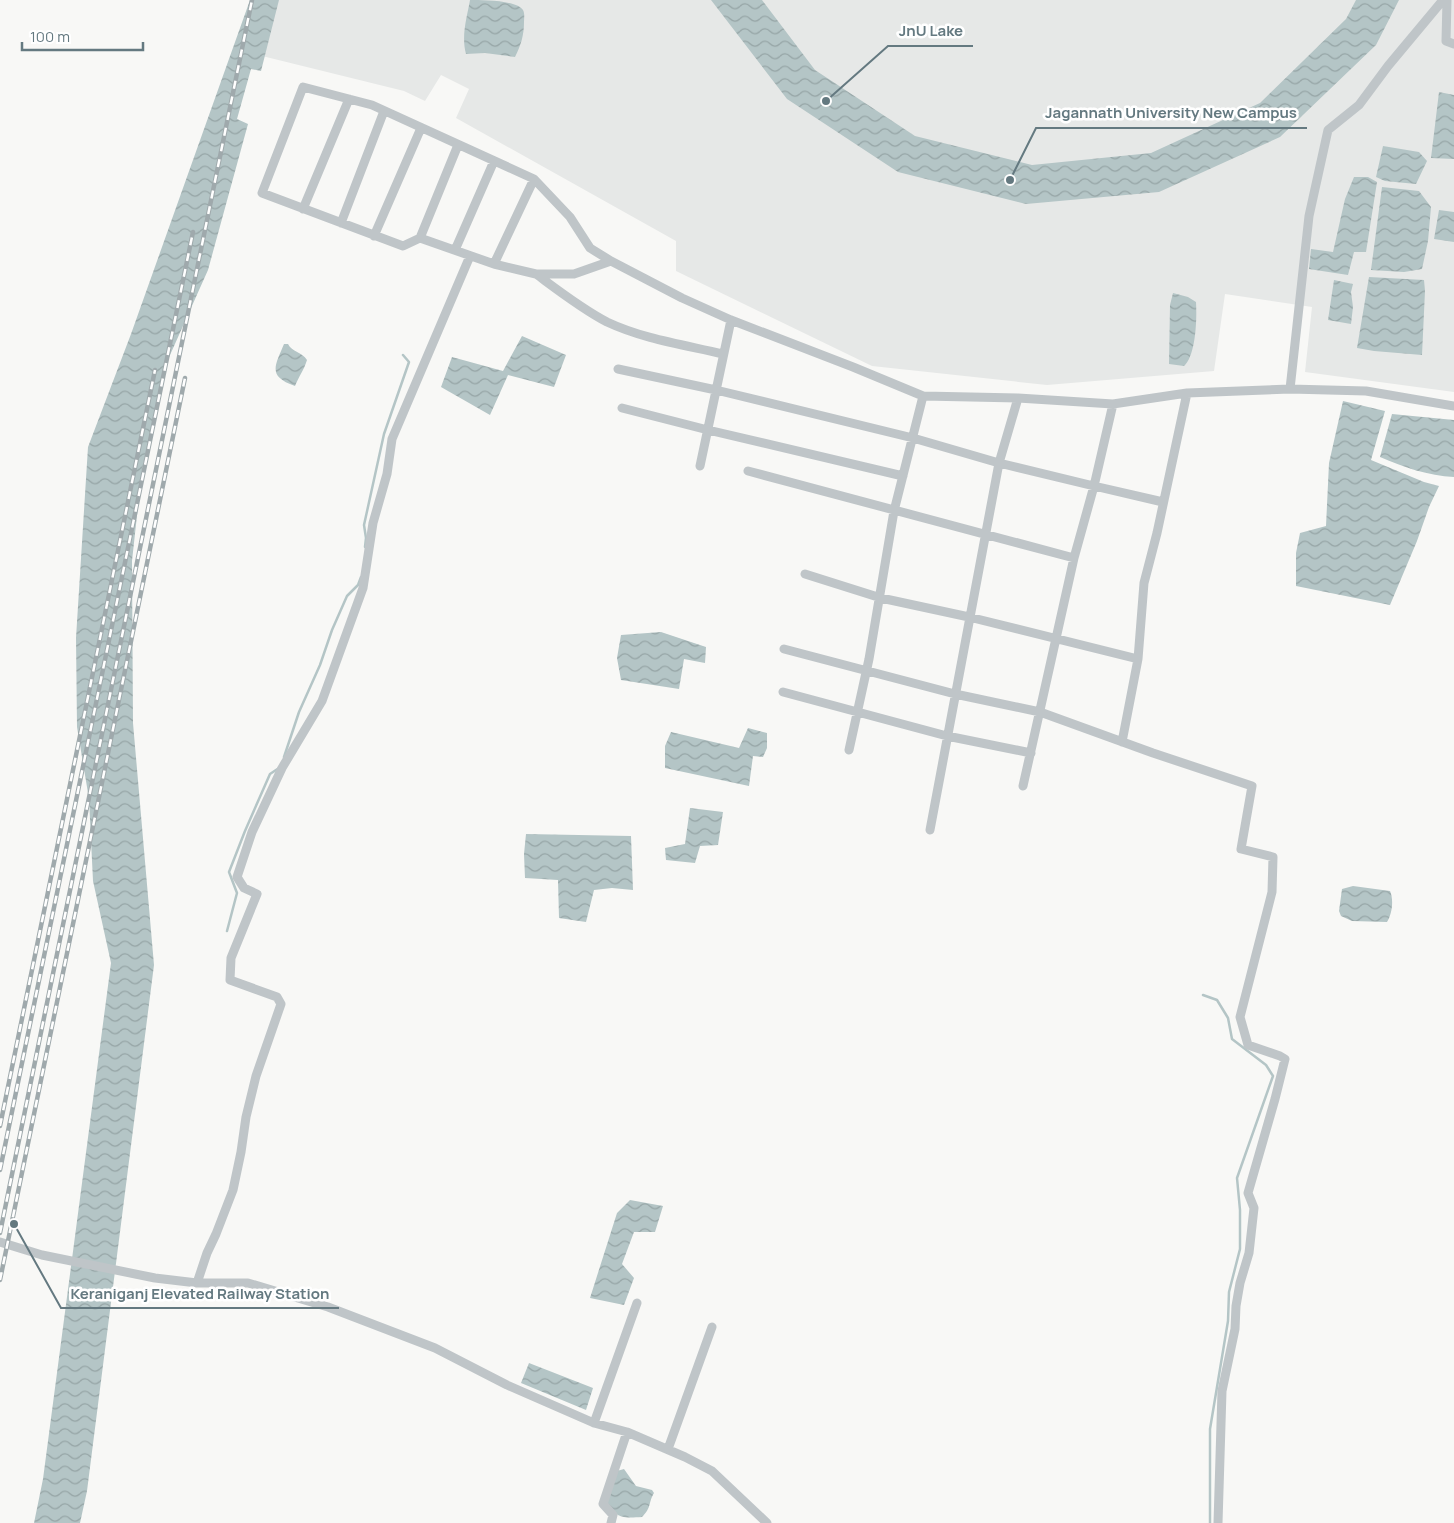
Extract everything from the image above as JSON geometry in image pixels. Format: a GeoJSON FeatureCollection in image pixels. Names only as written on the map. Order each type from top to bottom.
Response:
{"type":"FeatureCollection","features":[{"type":"Feature","properties":{"kind":"street"},"geometry":{"type":"LineString","coordinates":[[1290,389],[1309,216],[1328,130],[1359,105],[1388,66],[1443,0]]}},
{"type":"Feature","properties":{"kind":"street"},"geometry":{"type":"LineString","coordinates":[[1447,0],[1446,41],[1454,44]]}},
{"type":"Feature","properties":{"kind":"street"},"geometry":{"type":"LineString","coordinates":[[458,145],[420,238],[403,246],[262,193],[304,88],[372,106],[534,179],[570,216],[590,248],[611,261],[682,298],[731,320],[844,363],[923,396],[1018,398],[1112,404],[1186,393],[1290,389],[1366,391],[1454,406]]}},
{"type":"Feature","properties":{"kind":"street"},"geometry":{"type":"LineString","coordinates":[[304,209],[349,100]]}},
{"type":"Feature","properties":{"kind":"street"},"geometry":{"type":"LineString","coordinates":[[340,223],[384,111]]}},
{"type":"Feature","properties":{"kind":"street"},"geometry":{"type":"LineString","coordinates":[[374,236],[421,128]]}},
{"type":"Feature","properties":{"kind":"street"},"geometry":{"type":"LineString","coordinates":[[455,250],[494,161]]}},
{"type":"Feature","properties":{"kind":"street"},"geometry":{"type":"LineString","coordinates":[[494,264],[534,179]]}},
{"type":"Feature","properties":{"kind":"street"},"geometry":{"type":"LineString","coordinates":[[420,238],[494,264],[536,274],[574,274],[611,261]]}},
{"type":"Feature","properties":{"kind":"street"},"geometry":{"type":"LineString","coordinates":[[197,1283],[206,1253],[216,1234],[232,1190],[242,1152],[246,1118],[256,1076],[281,1004],[276,997],[230,980],[231,958],[257,894],[244,888],[237,877],[252,832],[282,768],[322,701],[363,588],[373,523],[387,474],[392,439],[470,256]]}},
{"type":"Feature","properties":{"kind":"street"},"geometry":{"type":"LineString","coordinates":[[536,274],[568,298],[606,321],[632,332],[723,354]]}},
{"type":"Feature","properties":{"kind":"street"},"geometry":{"type":"LineString","coordinates":[[700,466],[731,320]]}},
{"type":"Feature","properties":{"kind":"street"},"geometry":{"type":"LineString","coordinates":[[618,369],[716,390],[913,438],[999,463],[1163,502]]}},
{"type":"Feature","properties":{"kind":"street"},"geometry":{"type":"LineString","coordinates":[[1122,742],[1138,659],[1144,583],[1186,393]]}},
{"type":"Feature","properties":{"kind":"street"},"geometry":{"type":"LineString","coordinates":[[849,750],[881,598],[894,511],[923,396]]}},
{"type":"Feature","properties":{"kind":"street"},"geometry":{"type":"LineString","coordinates":[[930,830],[999,463],[1018,398]]}},
{"type":"Feature","properties":{"kind":"street"},"geometry":{"type":"LineString","coordinates":[[1024,786],[1074,558],[1094,486],[1112,404]]}},
{"type":"Feature","properties":{"kind":"street"},"geometry":{"type":"LineString","coordinates":[[622,408],[903,476]]}},
{"type":"Feature","properties":{"kind":"street"},"geometry":{"type":"LineString","coordinates":[[748,471],[1074,558]]}},
{"type":"Feature","properties":{"kind":"street"},"geometry":{"type":"LineString","coordinates":[[805,574],[881,598],[969,617],[1138,659]]}},
{"type":"Feature","properties":{"kind":"street"},"geometry":{"type":"LineString","coordinates":[[784,649],[955,694],[1040,712],[1252,786],[1241,849],[1273,857],[1272,892],[1240,1017],[1248,1045],[1285,1059],[1276,1099],[1248,1192],[1254,1208],[1250,1253],[1240,1282],[1236,1306],[1236,1329],[1222,1391],[1218,1523]]}},
{"type":"Feature","properties":{"kind":"street"},"geometry":{"type":"LineString","coordinates":[[783,692],[947,736],[1031,753]]}},
{"type":"Feature","properties":{"kind":"street"},"geometry":{"type":"LineString","coordinates":[[0,1242],[42,1254],[155,1278],[197,1283],[248,1283],[328,1306],[435,1348],[507,1385],[594,1423],[627,1432],[668,1449],[712,1472],[767,1523]]}},
{"type":"Feature","properties":{"kind":"street"},"geometry":{"type":"LineString","coordinates":[[594,1423],[637,1302]]}},
{"type":"Feature","properties":{"kind":"street"},"geometry":{"type":"LineString","coordinates":[[668,1449],[712,1327]]}},
{"type":"Feature","properties":{"kind":"street"},"geometry":{"type":"LineString","coordinates":[[611,1523],[613,1515],[603,1504],[627,1432]]}},
{"type":"Feature","properties":{"kind":"shaded area"},"geometry":{"type":"Polygon","coordinates":[[[264,0],[1454,0],[1454,392],[1305,372],[1312,307],[1225,294],[1214,371],[1047,385],[872,366],[676,271],[676,241],[456,118],[469,89],[441,75],[425,101],[404,91],[254,54],[264,0]]]}},
{"type":"Feature","properties":{"kind":"water"},"geometry":{"type":"Polygon","coordinates":[[[250,0],[279,0],[261,71],[251,69],[237,119],[248,124],[208,270],[166,364],[142,470],[132,561],[133,723],[154,965],[87,1491],[80,1523],[34,1523],[43,1479],[111,963],[93,881],[89,799],[77,727],[76,638],[88,447],[131,334],[250,0]]]}},
{"type":"Feature","properties":{"kind":"water"},"geometry":{"type":"Polygon","coordinates":[[[470,0],[507,2],[523,10],[523,36],[515,57],[485,53],[466,54],[464,33],[470,0]]]}},
{"type":"Feature","properties":{"kind":"water"},"geometry":{"type":"Polygon","coordinates":[[[711,0],[762,0],[815,70],[915,136],[1032,165],[1151,153],[1260,103],[1346,19],[1356,0],[1399,0],[1376,45],[1280,137],[1159,192],[1026,204],[898,172],[787,99],[711,0]]]}},
{"type":"Feature","properties":{"kind":"water"},"geometry":{"type":"Polygon","coordinates":[[[1439,92],[1454,95],[1454,159],[1431,158],[1439,92]]]}},
{"type":"Feature","properties":{"kind":"water"},"geometry":{"type":"Polygon","coordinates":[[[1383,146],[1419,152],[1427,161],[1416,184],[1385,181],[1376,177],[1383,146]]]}},
{"type":"Feature","properties":{"kind":"water"},"geometry":{"type":"Polygon","coordinates":[[[1354,177],[1368,177],[1377,182],[1366,252],[1354,252],[1348,275],[1309,269],[1311,249],[1333,252],[1345,199],[1354,177]]]}},
{"type":"Feature","properties":{"kind":"water"},"geometry":{"type":"Polygon","coordinates":[[[1382,187],[1419,191],[1431,207],[1428,241],[1422,269],[1404,272],[1371,270],[1382,187]]]}},
{"type":"Feature","properties":{"kind":"water"},"geometry":{"type":"Polygon","coordinates":[[[1439,210],[1454,212],[1454,242],[1434,239],[1439,210]]]}},
{"type":"Feature","properties":{"kind":"water"},"geometry":{"type":"Polygon","coordinates":[[[1369,277],[1424,280],[1422,355],[1357,348],[1369,277]]]}},
{"type":"Feature","properties":{"kind":"water"},"geometry":{"type":"Polygon","coordinates":[[[1334,280],[1353,284],[1351,292],[1353,307],[1351,324],[1328,320],[1334,280]]]}},
{"type":"Feature","properties":{"kind":"water"},"geometry":{"type":"Polygon","coordinates":[[[1173,293],[1188,297],[1196,302],[1196,327],[1193,345],[1188,361],[1184,366],[1169,364],[1170,305],[1173,293]]]}},
{"type":"Feature","properties":{"kind":"water"},"geometry":{"type":"Polygon","coordinates":[[[522,336],[566,355],[554,387],[508,375],[490,415],[441,387],[452,357],[503,371],[522,336]]]}},
{"type":"Feature","properties":{"kind":"water"},"geometry":{"type":"Polygon","coordinates":[[[284,344],[288,344],[307,360],[295,386],[280,378],[277,374],[276,364],[284,344]]]}},
{"type":"Feature","properties":{"kind":"water"},"geometry":{"type":"Polygon","coordinates":[[[1343,401],[1385,411],[1371,460],[1424,482],[1439,486],[1390,605],[1296,586],[1296,553],[1300,533],[1326,526],[1329,463],[1343,401]]]}},
{"type":"Feature","properties":{"kind":"water"},"geometry":{"type":"Polygon","coordinates":[[[1392,414],[1454,420],[1454,477],[1416,470],[1380,457],[1392,414]]]}},
{"type":"Feature","properties":{"kind":"water"},"geometry":{"type":"Polygon","coordinates":[[[661,632],[706,647],[705,663],[684,659],[679,689],[621,680],[617,658],[621,635],[661,632]]]}},
{"type":"Feature","properties":{"kind":"water"},"geometry":{"type":"Polygon","coordinates":[[[748,728],[767,733],[767,748],[763,757],[753,756],[749,786],[665,768],[665,746],[671,732],[739,748],[748,728]]]}},
{"type":"Feature","properties":{"kind":"water"},"geometry":{"type":"Polygon","coordinates":[[[690,808],[723,812],[718,845],[700,846],[695,863],[666,860],[665,848],[685,844],[690,808]]]}},
{"type":"Feature","properties":{"kind":"water"},"geometry":{"type":"Polygon","coordinates":[[[526,834],[631,836],[633,890],[612,888],[594,890],[586,922],[559,918],[558,880],[525,878],[524,854],[526,834]]]}},
{"type":"Feature","properties":{"kind":"water"},"geometry":{"type":"Polygon","coordinates":[[[1353,886],[1390,891],[1392,907],[1387,922],[1352,921],[1341,916],[1339,911],[1342,889],[1353,886]]]}},
{"type":"Feature","properties":{"kind":"water"},"geometry":{"type":"Polygon","coordinates":[[[630,1200],[663,1206],[655,1232],[634,1232],[622,1264],[634,1278],[624,1305],[590,1298],[617,1213],[630,1200]]]}},
{"type":"Feature","properties":{"kind":"water"},"geometry":{"type":"Polygon","coordinates":[[[529,1363],[593,1388],[586,1410],[521,1383],[529,1363]]]}},
{"type":"Feature","properties":{"kind":"water"},"geometry":{"type":"Polygon","coordinates":[[[624,1469],[636,1486],[652,1490],[654,1493],[642,1517],[622,1517],[607,1504],[617,1471],[624,1469]]]}},
{"type":"Feature","properties":{"kind":"waterway"},"geometry":{"type":"LineString","coordinates":[[365,547],[364,525],[384,434],[409,362],[403,355]]}},
{"type":"Feature","properties":{"kind":"waterway"},"geometry":{"type":"LineString","coordinates":[[284,757],[299,712],[320,665],[332,630],[347,596],[358,585],[361,577]]}},
{"type":"Feature","properties":{"kind":"waterway"},"geometry":{"type":"LineString","coordinates":[[227,931],[237,893],[229,872],[270,774],[279,768]]}},
{"type":"Feature","properties":{"kind":"waterway"},"geometry":{"type":"LineString","coordinates":[[1203,995],[1217,1000],[1228,1018],[1232,1039],[1266,1065],[1273,1076],[1237,1178],[1240,1210],[1240,1249],[1229,1292],[1228,1321],[1210,1429],[1210,1523]]}},
{"type":"Feature","properties":{"kind":"railway"},"geometry":{"type":"LineString","coordinates":[[0,1233],[252,0]]}},
{"type":"Feature","properties":{"kind":"railway"},"geometry":{"type":"LineString","coordinates":[[0,1170],[193,232]]}},
{"type":"Feature","properties":{"kind":"railway"},"geometry":{"type":"LineString","coordinates":[[0,1126],[155,370]]}},
{"type":"Feature","properties":{"kind":"railway"},"geometry":{"type":"LineString","coordinates":[[0,1280],[185,378]]}},
{"type":"Feature","properties":{"kind":"place","name":"JnU Lake"},"geometry":{"type":"Point","coordinates":[826,101]}},
{"type":"Feature","properties":{"kind":"place","name":"Jagannath University New Campus"},"geometry":{"type":"Point","coordinates":[1010,180]}},
{"type":"Feature","properties":{"kind":"place","name":"Keraniganj Elevated Railway Station"},"geometry":{"type":"Point","coordinates":[14,1224]}}]}
